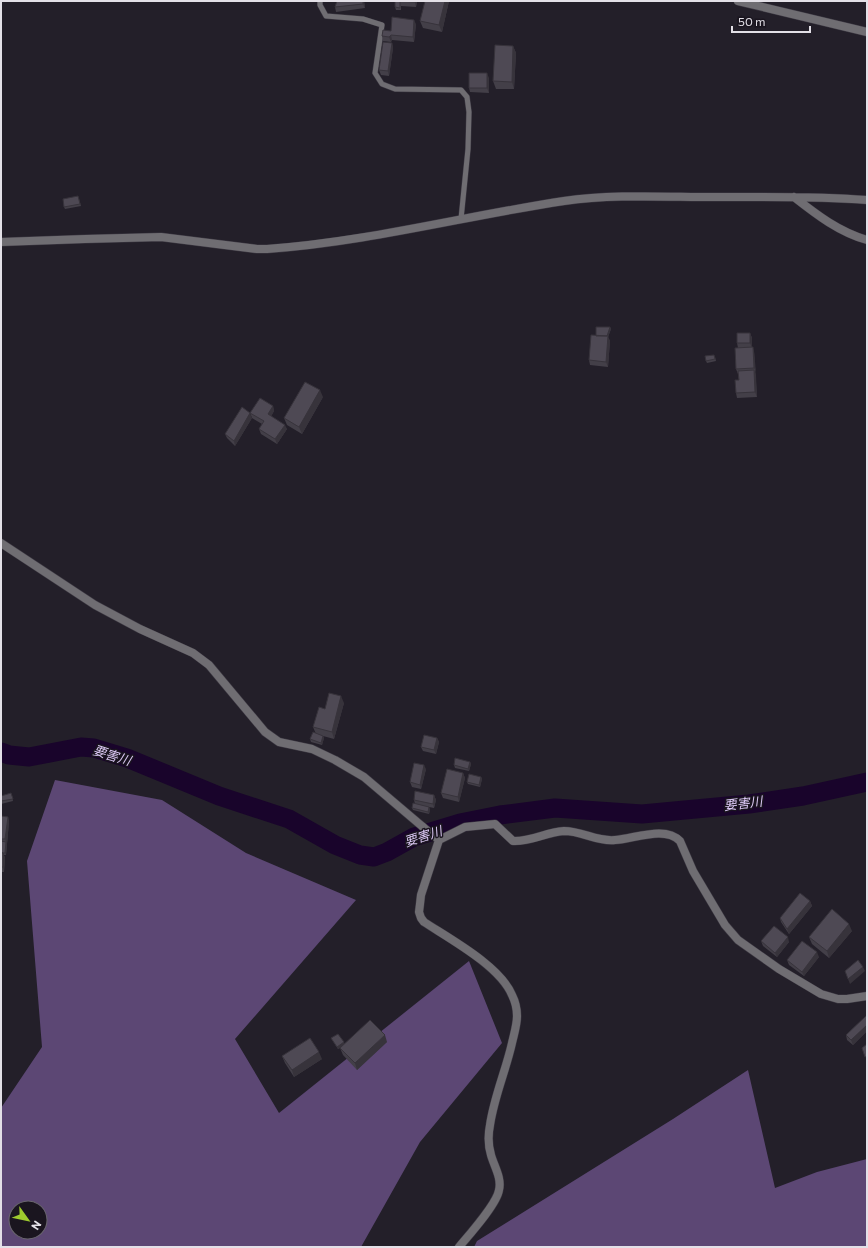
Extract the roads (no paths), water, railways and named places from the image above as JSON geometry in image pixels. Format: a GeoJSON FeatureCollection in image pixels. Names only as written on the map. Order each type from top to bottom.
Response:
{"type":"FeatureCollection","features":[{"type":"Feature","properties":{"kind":"street"},"geometry":{"type":"LineString","coordinates":[[738,1],[867,32]]}},
{"type":"Feature","properties":{"kind":"street"},"geometry":{"type":"LineString","coordinates":[[1,242],[162,237],[262,249],[334,242],[565,201],[667,196],[765,196],[867,200]]}},
{"type":"Feature","properties":{"kind":"street"},"geometry":{"type":"LineString","coordinates":[[794,197],[835,227],[867,240]]}},
{"type":"Feature","properties":{"kind":"street"},"geometry":{"type":"LineString","coordinates":[[1,542],[95,605],[140,629],[193,653],[209,665],[251,716],[279,742],[312,749],[335,760],[364,777],[436,838]]}},
{"type":"Feature","properties":{"kind":"street"},"geometry":{"type":"LineString","coordinates":[[436,838],[465,827],[495,824],[513,841],[528,840],[562,831],[572,831],[607,840],[652,834],[672,834],[683,846],[688,861],[725,925],[738,940],[779,969],[821,994],[838,999],[867,996]]}},
{"type":"Feature","properties":{"kind":"street"},"geometry":{"type":"LineString","coordinates":[[436,838],[421,895],[419,912],[421,918],[424,922],[475,956],[503,979],[512,994],[517,1015],[511,1047],[492,1116],[489,1133],[489,1148],[498,1174],[500,1189],[490,1208],[459,1247]]}},
{"type":"Feature","properties":{"kind":"lane"},"geometry":{"type":"LineString","coordinates":[[320,1],[326,16],[363,19],[382,25],[375,73],[382,84],[395,89],[461,90],[467,98],[469,112],[468,149],[461,219]]}},
{"type":"Feature","properties":{"kind":"waterway","name":"要害川"},"geometry":{"type":"LineString","coordinates":[[1,752],[9,755],[29,757],[81,747],[94,748],[127,758],[219,796],[289,819],[335,845],[360,855],[374,857],[387,852],[414,837],[460,823],[500,815],[555,808],[642,814],[749,804],[803,796],[867,782]]}}]}
